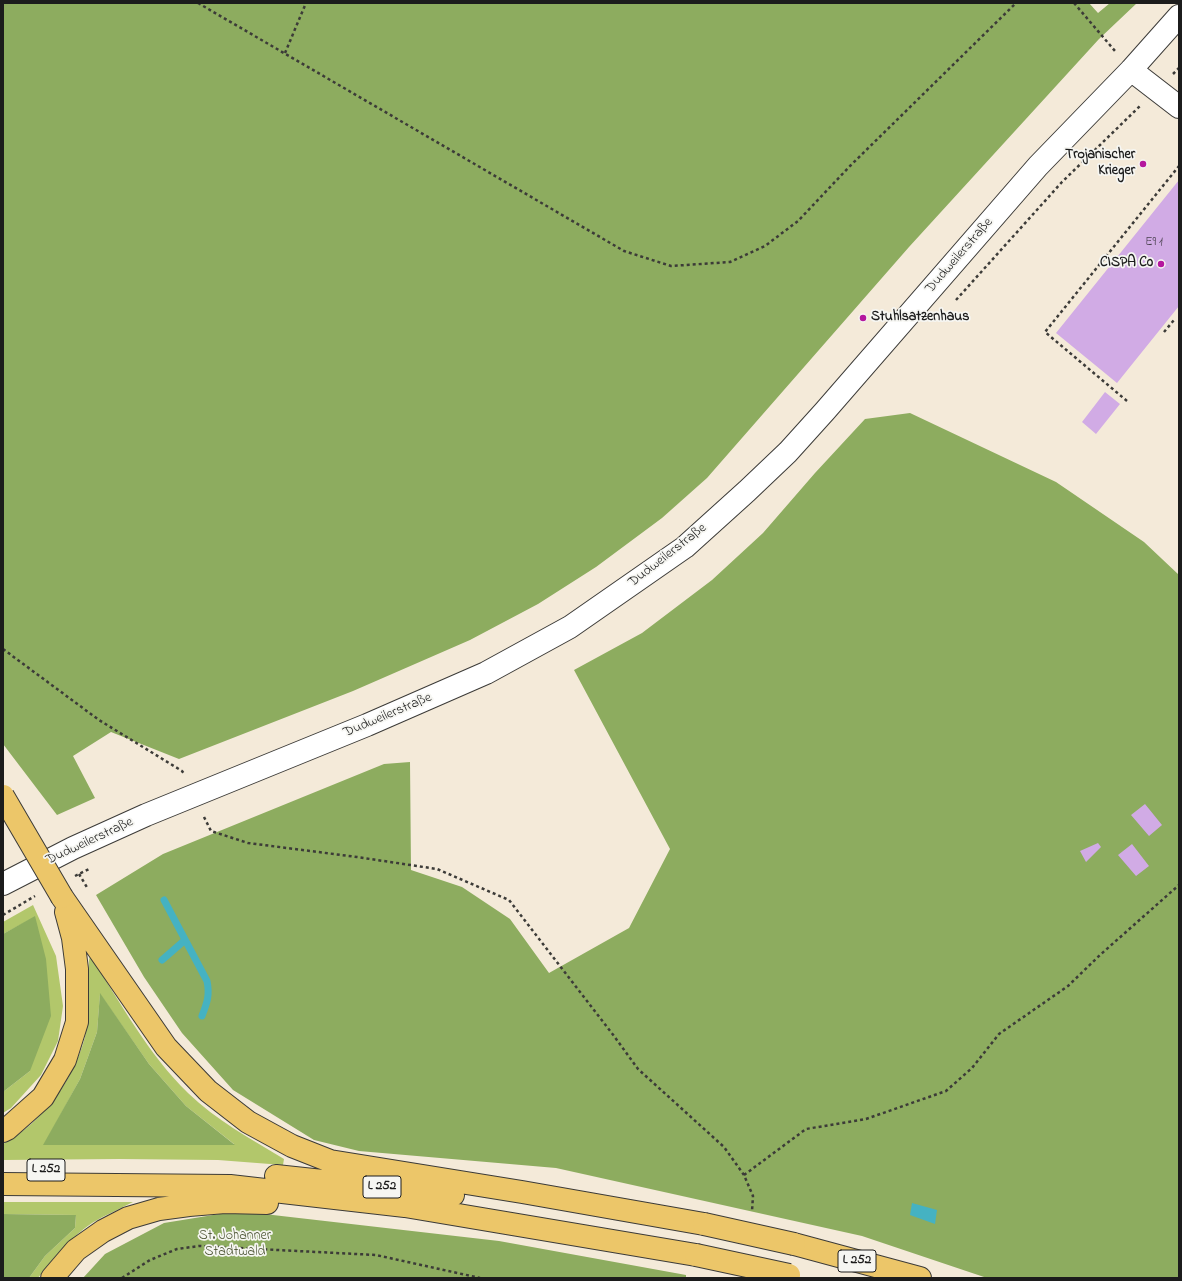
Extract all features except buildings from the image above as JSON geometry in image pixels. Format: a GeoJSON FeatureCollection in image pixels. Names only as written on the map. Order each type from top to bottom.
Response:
{"type":"FeatureCollection","features":[{"type":"Feature","properties":{"kind":"highway"},"geometry":{"type":"LineString","coordinates":[[3,795],[62,897],[166,1047],[208,1091],[248,1122],[292,1146],[330,1161],[673,1218]]}},
{"type":"Feature","properties":{"kind":"highway"},"geometry":{"type":"LineString","coordinates":[[3,1131],[43,1096],[65,1060],[77,1022],[77,969],[73,938],[62,897]]}},
{"type":"Feature","properties":{"kind":"highway","name":"L 252"},"geometry":{"type":"LineString","coordinates":[[3,1171],[90,1170],[265,1175],[673,1218],[794,1244],[920,1278]]}},
{"type":"Feature","properties":{"kind":"highway","name":"L 252"},"geometry":{"type":"LineString","coordinates":[[3,1184],[230,1186],[405,1206],[696,1255],[795,1276]]}},
{"type":"Feature","properties":{"kind":"highway"},"geometry":{"type":"LineString","coordinates":[[52,1278],[76,1250],[103,1231],[128,1218],[159,1209],[225,1202],[405,1206]]}},
{"type":"Feature","properties":{"kind":"street","name":"Dudweilerstraße"},"geometry":{"type":"LineString","coordinates":[[3,884],[73,848],[193,796],[367,725],[486,673],[570,627],[685,547],[788,452],[1038,166],[1131,70],[1179,16]]}},
{"type":"Feature","properties":{"kind":"street"},"geometry":{"type":"LineString","coordinates":[[1131,70],[1179,107]]}},
{"type":"Feature","properties":{"kind":"path"},"geometry":{"type":"LineString","coordinates":[[198,3],[624,251],[672,266],[730,262],[765,246],[798,221],[850,166],[1016,3]]}},
{"type":"Feature","properties":{"kind":"path"},"geometry":{"type":"LineString","coordinates":[[285,53],[306,3]]}},
{"type":"Feature","properties":{"kind":"path"},"geometry":{"type":"LineString","coordinates":[[1074,3],[1131,70]]}},
{"type":"Feature","properties":{"kind":"path"},"geometry":{"type":"LineString","coordinates":[[952,304],[1062,182],[1122,124]]}},
{"type":"Feature","properties":{"kind":"path"},"geometry":{"type":"LineString","coordinates":[[1127,401],[1045,332],[1179,166]]}},
{"type":"Feature","properties":{"kind":"path"},"geometry":{"type":"LineString","coordinates":[[1164,332],[1174,320]]}},
{"type":"Feature","properties":{"kind":"path"},"geometry":{"type":"LineString","coordinates":[[3,649],[99,720],[182,771],[211,831],[248,843],[437,869],[509,900],[638,1069],[724,1147],[744,1175],[753,1196],[752,1219]]}},
{"type":"Feature","properties":{"kind":"path"},"geometry":{"type":"LineString","coordinates":[[204,818],[211,815]]}},
{"type":"Feature","properties":{"kind":"path"},"geometry":{"type":"LineString","coordinates":[[72,878],[91,868]]}},
{"type":"Feature","properties":{"kind":"path"},"geometry":{"type":"LineString","coordinates":[[79,874],[83,882]]}},
{"type":"Feature","properties":{"kind":"path"},"geometry":{"type":"LineString","coordinates":[[744,1175],[806,1129],[866,1119],[946,1091],[972,1068],[998,1034],[1068,986],[1100,955],[1179,886]]}},
{"type":"Feature","properties":{"kind":"path"},"geometry":{"type":"LineString","coordinates":[[3,915],[38,895]]}},
{"type":"Feature","properties":{"kind":"path"},"geometry":{"type":"LineString","coordinates":[[122,1278],[150,1260],[177,1249],[199,1246],[376,1255],[480,1278]]}},
{"type":"Feature","properties":{"kind":"green space"},"geometry":{"type":"Polygon","coordinates":[[[3,3],[1089,3],[1098,13],[1110,3],[1137,3],[1099,39],[909,247],[707,478],[662,518],[596,567],[538,604],[470,640],[353,691],[179,759],[111,732],[73,756],[95,798],[57,815],[3,744],[3,3]]]}},
{"type":"Feature","properties":{"kind":"green space"},"geometry":{"type":"Polygon","coordinates":[[[910,413],[1056,482],[1144,542],[1179,575],[1179,1278],[987,1278],[862,1236],[556,1168],[359,1151],[314,1140],[233,1090],[182,1033],[144,977],[96,895],[163,854],[384,764],[410,762],[411,870],[462,887],[510,919],[549,973],[629,928],[670,849],[574,670],[642,633],[712,580],[763,533],[815,473],[865,419],[910,413]]]}},
{"type":"Feature","properties":{"kind":"green space"},"geometry":{"type":"Polygon","coordinates":[[[33,905],[56,956],[63,1006],[58,1041],[41,1075],[11,1108],[3,1113],[3,1092],[30,1071],[35,917],[3,934],[3,922],[33,905]]]}},
{"type":"Feature","properties":{"kind":"green space"},"geometry":{"type":"Polygon","coordinates":[[[35,916],[46,959],[51,1016],[30,1071],[3,1092],[3,934],[35,916]]]}},
{"type":"Feature","properties":{"kind":"green space"},"geometry":{"type":"Polygon","coordinates":[[[90,956],[136,1028],[160,1062],[188,1093],[210,1112],[234,1129],[284,1159],[283,1165],[218,1160],[3,1160],[3,1144],[18,1135],[31,1124],[54,1099],[73,1069],[80,1053],[86,1032],[90,956]],[[100,994],[97,1032],[80,1079],[44,1145],[234,1144],[186,1106],[149,1064],[100,994]]]}},
{"type":"Feature","properties":{"kind":"green space"},"geometry":{"type":"Polygon","coordinates":[[[100,993],[149,1064],[186,1106],[235,1145],[43,1145],[80,1079],[97,1032],[100,993]]]}},
{"type":"Feature","properties":{"kind":"green space"},"geometry":{"type":"Polygon","coordinates":[[[3,1202],[133,1202],[92,1223],[63,1248],[38,1278],[29,1278],[45,1256],[75,1228],[76,1215],[3,1214],[3,1202]]]}},
{"type":"Feature","properties":{"kind":"green space","name":"St. Johanner Stadtwald"},"geometry":{"type":"Polygon","coordinates":[[[238,1211],[499,1241],[686,1275],[686,1278],[83,1278],[105,1254],[164,1223],[238,1211]]]}},
{"type":"Feature","properties":{"kind":"green space"},"geometry":{"type":"Polygon","coordinates":[[[3,1214],[76,1215],[75,1228],[45,1256],[29,1278],[3,1278],[3,1214]]]}},
{"type":"Feature","properties":{"kind":"water"},"geometry":{"type":"Polygon","coordinates":[[[912,1203],[937,1210],[935,1224],[910,1215],[912,1203]]]}},
{"type":"Feature","properties":{"kind":"waterway"},"geometry":{"type":"LineString","coordinates":[[164,900],[207,981],[208,999],[202,1016]]}},
{"type":"Feature","properties":{"kind":"waterway"},"geometry":{"type":"LineString","coordinates":[[162,960],[185,940]]}},
{"type":"Feature","properties":{"kind":"place","name":"Trojanischer Krieger"},"geometry":{"type":"Point","coordinates":[1143,164]}},
{"type":"Feature","properties":{"kind":"place","name":"CISPA C0"},"geometry":{"type":"Point","coordinates":[1161,264]}},
{"type":"Feature","properties":{"kind":"place","name":"Stuhlsatzenhaus"},"geometry":{"type":"Point","coordinates":[863,318]}}]}
